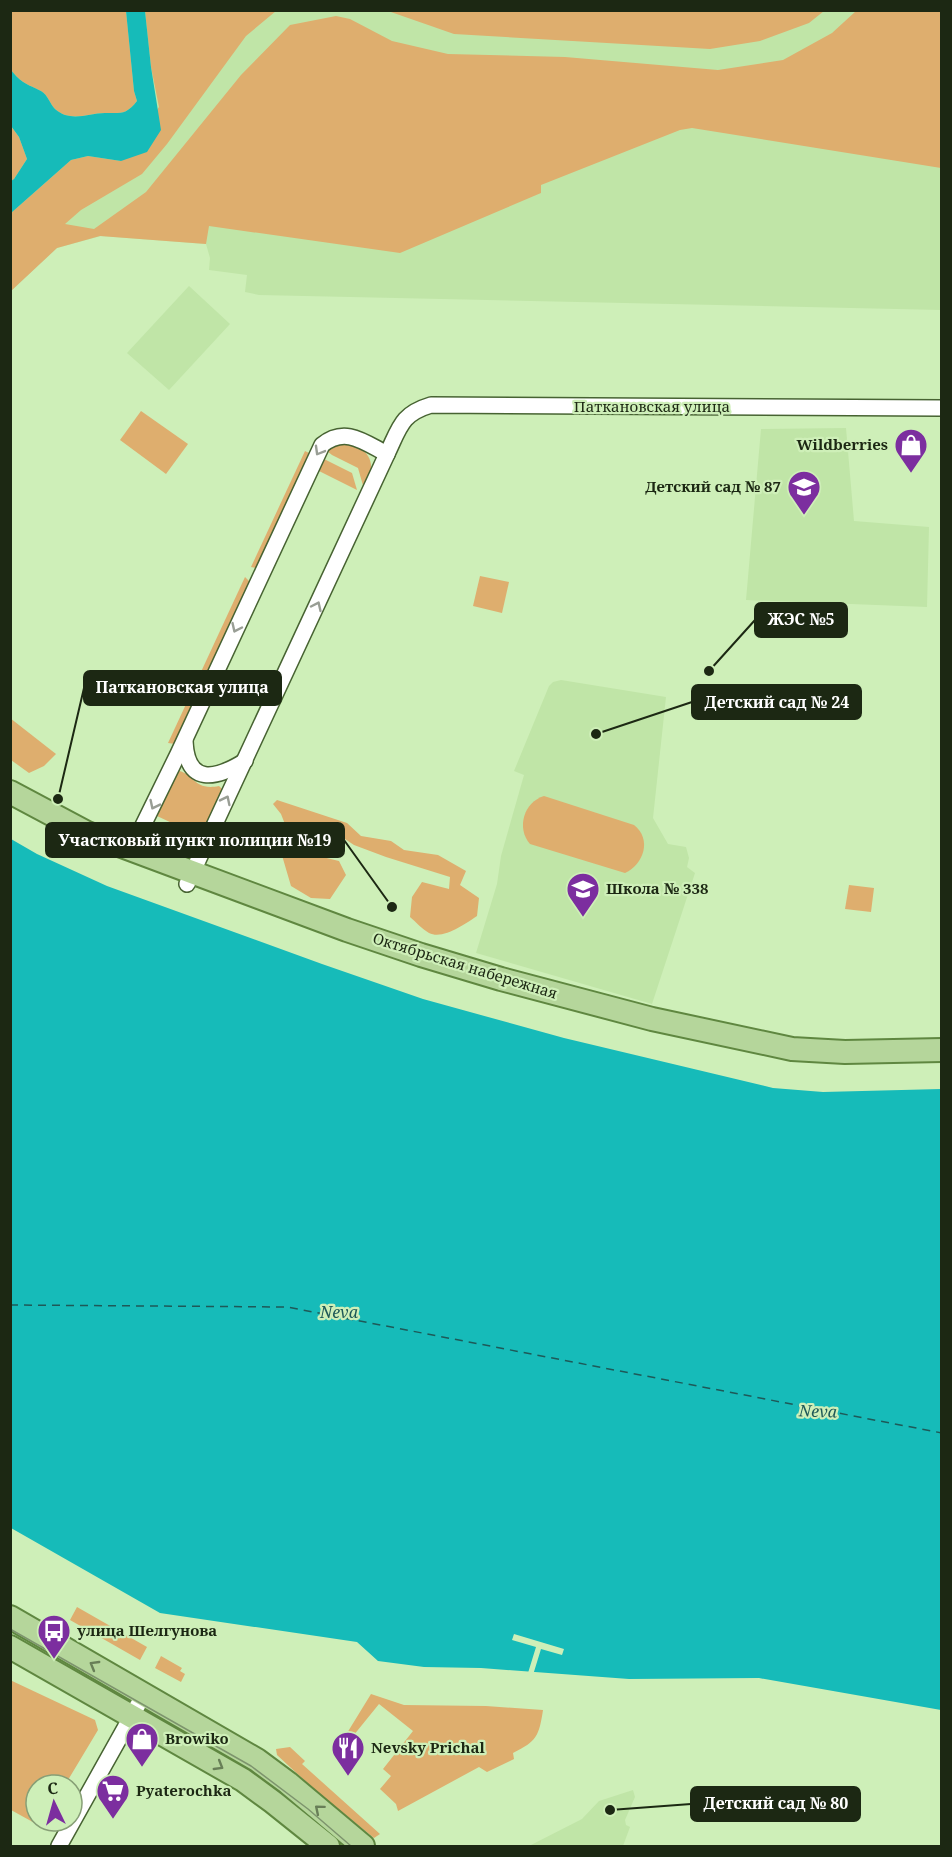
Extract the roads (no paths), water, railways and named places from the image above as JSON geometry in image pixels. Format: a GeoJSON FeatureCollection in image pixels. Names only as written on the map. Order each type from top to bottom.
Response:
{"type":"FeatureCollection","features":[{"type":"Feature","properties":{"kind":"main road","name":"Октябрьская набережная"},"geometry":{"type":"LineString","coordinates":[[10,792],[87,833],[131,850],[343,944],[429,974],[504,996],[762,1059],[814,1067],[942,1064]]}},
{"type":"Feature","properties":{"kind":"main road","name":"Октябрьская набережная"},"geometry":{"type":"LineString","coordinates":[[10,810],[88,848],[190,878],[422,955],[522,985],[684,1027],[765,1045],[817,1052],[942,1050]]}},
{"type":"Feature","properties":{"kind":"main road"},"geometry":{"type":"LineString","coordinates":[[10,1617],[257,1760],[363,1846]]}},
{"type":"Feature","properties":{"kind":"main road"},"geometry":{"type":"LineString","coordinates":[[10,1647],[243,1780],[328,1846]]}},
{"type":"Feature","properties":{"kind":"street","name":"Паткановская улица"},"geometry":{"type":"LineString","coordinates":[[190,878],[387,454],[402,423],[410,414],[431,405],[942,408]]}},
{"type":"Feature","properties":{"kind":"street"},"geometry":{"type":"LineString","coordinates":[[131,850],[322,445],[330,437],[340,435],[352,437],[387,454]]}},
{"type":"Feature","properties":{"kind":"street"},"geometry":{"type":"LineString","coordinates":[[185,739],[185,751],[191,764],[205,775],[213,776],[228,771],[245,760]]}},
{"type":"Feature","properties":{"kind":"street"},"geometry":{"type":"LineString","coordinates":[[59,1846],[144,1694]]}},
{"type":"Feature","properties":{"kind":"water"},"geometry":{"type":"Polygon","coordinates":[[[126,11],[145,11],[161,130],[147,152],[121,161],[88,156],[71,160],[11,213],[11,181],[27,159],[19,137],[11,126],[11,70],[21,81],[43,93],[55,109],[67,116],[126,111],[137,101],[126,11]]]}},
{"type":"Feature","properties":{"kind":"water","name":"Neva"},"geometry":{"type":"Polygon","coordinates":[[[11,839],[37,854],[107,886],[322,964],[423,999],[564,1038],[773,1088],[823,1092],[941,1089],[941,1710],[759,1678],[629,1679],[481,1668],[424,1667],[378,1661],[357,1642],[160,1613],[11,1528],[11,839]]]}},
{"type":"Feature","properties":{"kind":"tram line"},"geometry":{"type":"LineString","coordinates":[[10,1629],[251,1766],[308,1809],[351,1846]]}},
{"type":"Feature","properties":{"kind":"place","name":"Wildberries"},"geometry":{"type":"Point","coordinates":[911,474]}},
{"type":"Feature","properties":{"kind":"place","name":"Детский сад № 87"},"geometry":{"type":"Point","coordinates":[804,516]}},
{"type":"Feature","properties":{"kind":"place","name":"ЖЭС №5"},"geometry":{"type":"Point","coordinates":[709,671]}},
{"type":"Feature","properties":{"kind":"place","name":"Детский сад № 24"},"geometry":{"type":"Point","coordinates":[596,734]}},
{"type":"Feature","properties":{"kind":"place","name":"Паткановская улица"},"geometry":{"type":"Point","coordinates":[58,799]}},
{"type":"Feature","properties":{"kind":"place","name":"Участковый пункт полиции №19"},"geometry":{"type":"Point","coordinates":[392,907]}},
{"type":"Feature","properties":{"kind":"place","name":"Школа № 338"},"geometry":{"type":"Point","coordinates":[583,918]}},
{"type":"Feature","properties":{"kind":"place","name":"улица Шелгунова"},"geometry":{"type":"Point","coordinates":[54,1660]}},
{"type":"Feature","properties":{"kind":"place","name":"Browiko"},"geometry":{"type":"Point","coordinates":[142,1768]}},
{"type":"Feature","properties":{"kind":"place","name":"Nevsky Prichal"},"geometry":{"type":"Point","coordinates":[348,1777]}},
{"type":"Feature","properties":{"kind":"place","name":"Детский сад № 80"},"geometry":{"type":"Point","coordinates":[610,1810]}},
{"type":"Feature","properties":{"kind":"place","name":"Pyaterochka"},"geometry":{"type":"Point","coordinates":[113,1820]}}]}
